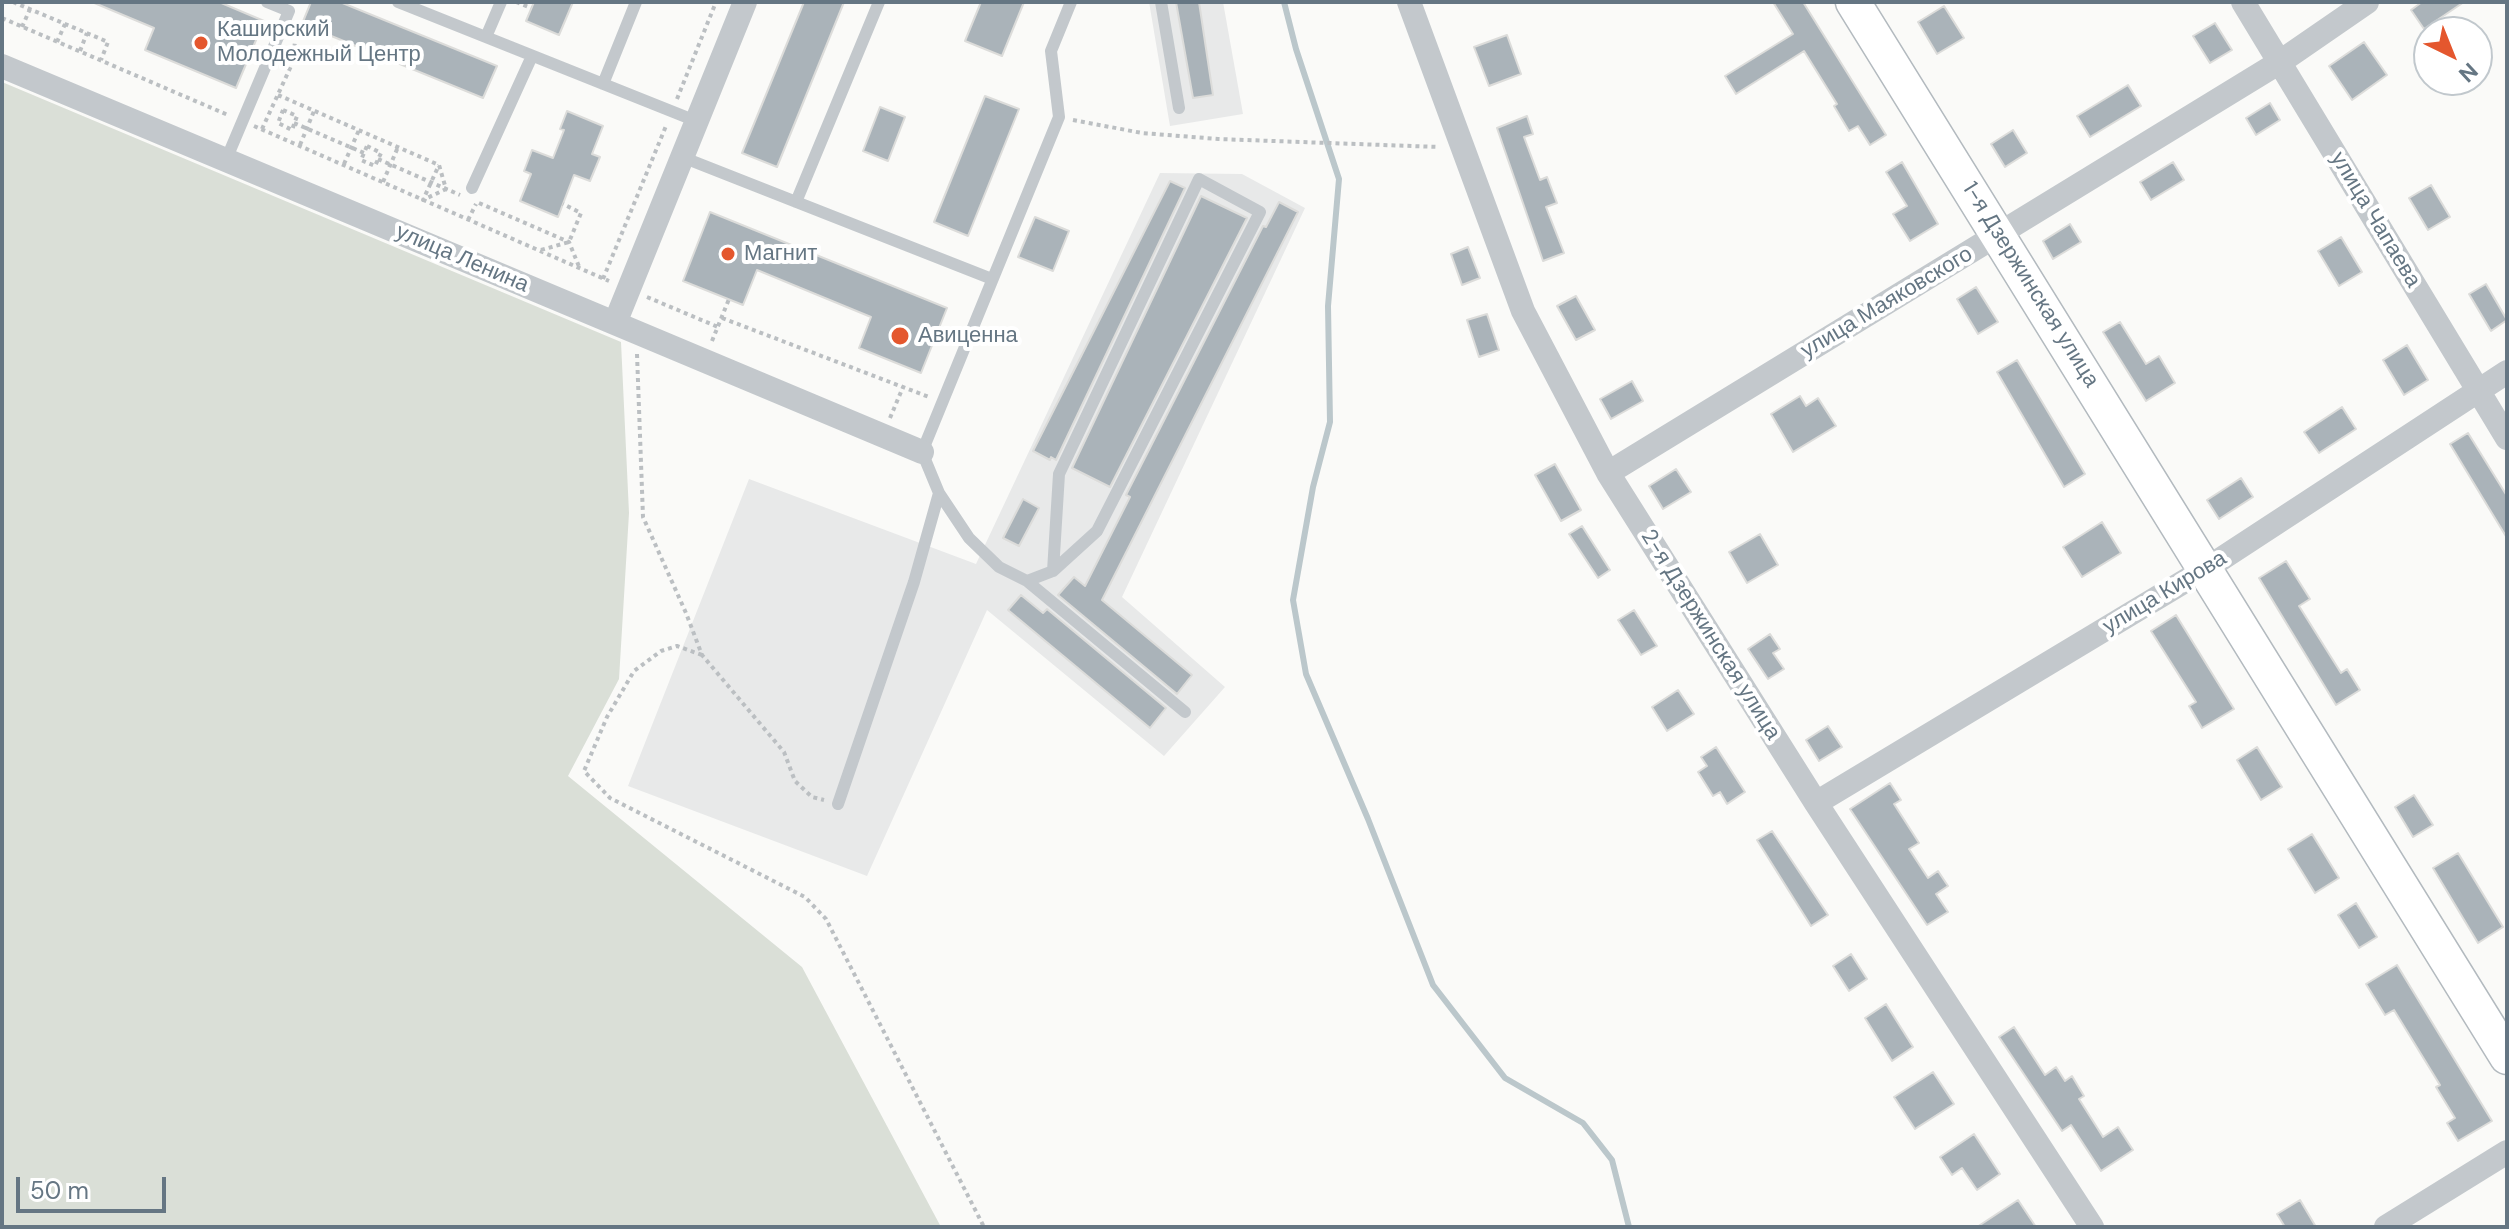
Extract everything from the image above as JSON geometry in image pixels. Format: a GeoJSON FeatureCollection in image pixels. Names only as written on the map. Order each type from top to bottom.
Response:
{"type":"FeatureCollection","features":[{"type":"Feature","properties":{"kind":"street"},"geometry":{"type":"LineString","coordinates":[[626,327],[629,290],[745,2]]}},
{"type":"Feature","properties":{"kind":"street","name":"2-я Дзержинская улица"},"geometry":{"type":"LineString","coordinates":[[1409,2],[1523,311],[1608,473],[1816,803],[2092,1227]]}},
{"type":"Feature","properties":{"kind":"street","name":"1-я Дзержинская улица"},"geometry":{"type":"LineString","coordinates":[[1853,2],[2507,1057]]}},
{"type":"Feature","properties":{"kind":"street","name":"улица Чапаева"},"geometry":{"type":"LineString","coordinates":[[2243,2],[2507,438]]}},
{"type":"Feature","properties":{"kind":"street","name":"улица Маяковского"},"geometry":{"type":"LineString","coordinates":[[1608,473],[2280,62],[2367,2]]}},
{"type":"Feature","properties":{"kind":"street","name":"улица Ленина"},"geometry":{"type":"LineString","coordinates":[[2,66],[922,452]]}},
{"type":"Feature","properties":{"kind":"street","name":"улица Кирова"},"geometry":{"type":"LineString","coordinates":[[1816,803],[2205,568],[2507,372]]}},
{"type":"Feature","properties":{"kind":"street"},"geometry":{"type":"LineString","coordinates":[[2386,1227],[2507,1152]]}},
{"type":"Feature","properties":{"kind":"lane"},"geometry":{"type":"LineString","coordinates":[[226,160],[291,7],[267,2]]}},
{"type":"Feature","properties":{"kind":"lane"},"geometry":{"type":"LineString","coordinates":[[398,2],[696,121]]}},
{"type":"Feature","properties":{"kind":"lane"},"geometry":{"type":"LineString","coordinates":[[486,37],[501,2]]}},
{"type":"Feature","properties":{"kind":"lane"},"geometry":{"type":"LineString","coordinates":[[603,84],[636,2]]}},
{"type":"Feature","properties":{"kind":"lane"},"geometry":{"type":"LineString","coordinates":[[796,202],[879,2]]}},
{"type":"Feature","properties":{"kind":"lane"},"geometry":{"type":"LineString","coordinates":[[1071,2],[1051,51],[1059,117],[922,452],[939,493],[969,538],[999,567],[1027,581],[1185,712]]}},
{"type":"Feature","properties":{"kind":"lane"},"geometry":{"type":"LineString","coordinates":[[1161,2],[1179,108]]}},
{"type":"Feature","properties":{"kind":"lane"},"geometry":{"type":"LineString","coordinates":[[472,188],[532,56]]}},
{"type":"Feature","properties":{"kind":"lane"},"geometry":{"type":"LineString","coordinates":[[682,157],[992,279]]}},
{"type":"Feature","properties":{"kind":"lane"},"geometry":{"type":"LineString","coordinates":[[1027,581],[1053,571],[1097,531],[1260,212],[1199,179],[1059,474],[1053,571]]}},
{"type":"Feature","properties":{"kind":"lane"},"geometry":{"type":"LineString","coordinates":[[838,804],[914,582],[939,493]]}},
{"type":"Feature","properties":{"kind":"path"},"geometry":{"type":"LineString","coordinates":[[13,2],[108,42],[101,60]]}},
{"type":"Feature","properties":{"kind":"path"},"geometry":{"type":"LineString","coordinates":[[516,2],[531,8]]}},
{"type":"Feature","properties":{"kind":"path"},"geometry":{"type":"LineString","coordinates":[[603,279],[716,2]]}},
{"type":"Feature","properties":{"kind":"path"},"geometry":{"type":"LineString","coordinates":[[22,27],[30,9]]}},
{"type":"Feature","properties":{"kind":"path"},"geometry":{"type":"LineString","coordinates":[[2,18],[718,327]]}},
{"type":"Feature","properties":{"kind":"path"},"geometry":{"type":"LineString","coordinates":[[57,42],[65,24]]}},
{"type":"Feature","properties":{"kind":"path"},"geometry":{"type":"LineString","coordinates":[[80,51],[87,33]]}},
{"type":"Feature","properties":{"kind":"path"},"geometry":{"type":"LineString","coordinates":[[262,129],[292,64],[296,37]]}},
{"type":"Feature","properties":{"kind":"path"},"geometry":{"type":"LineString","coordinates":[[278,95],[439,165]]}},
{"type":"Feature","properties":{"kind":"path"},"geometry":{"type":"LineString","coordinates":[[290,113],[295,102]]}},
{"type":"Feature","properties":{"kind":"path"},"geometry":{"type":"LineString","coordinates":[[283,110],[297,116],[292,130],[278,123],[281,117],[283,110]]}},
{"type":"Feature","properties":{"kind":"path"},"geometry":{"type":"LineString","coordinates":[[299,146],[314,111]]}},
{"type":"Feature","properties":{"kind":"path"},"geometry":{"type":"LineString","coordinates":[[270,112],[281,117]]}},
{"type":"Feature","properties":{"kind":"path"},"geometry":{"type":"LineString","coordinates":[[1059,117],[1142,133],[1431,147]]}},
{"type":"Feature","properties":{"kind":"path"},"geometry":{"type":"LineString","coordinates":[[294,123],[364,153]]}},
{"type":"Feature","properties":{"kind":"path"},"geometry":{"type":"LineString","coordinates":[[280,137],[285,126]]}},
{"type":"Feature","properties":{"kind":"path"},"geometry":{"type":"LineString","coordinates":[[344,165],[359,130]]}},
{"type":"Feature","properties":{"kind":"path"},"geometry":{"type":"LineString","coordinates":[[374,149],[378,139]]}},
{"type":"Feature","properties":{"kind":"path"},"geometry":{"type":"LineString","coordinates":[[367,146],[381,153],[375,166],[361,160],[364,153],[367,146]]}},
{"type":"Feature","properties":{"kind":"path"},"geometry":{"type":"LineString","coordinates":[[382,182],[398,147]]}},
{"type":"Feature","properties":{"kind":"path"},"geometry":{"type":"LineString","coordinates":[[378,159],[569,242],[580,269]]}},
{"type":"Feature","properties":{"kind":"path"},"geometry":{"type":"LineString","coordinates":[[363,173],[368,163]]}},
{"type":"Feature","properties":{"kind":"path"},"geometry":{"type":"LineString","coordinates":[[423,200],[439,165]]}},
{"type":"Feature","properties":{"kind":"path"},"geometry":{"type":"LineString","coordinates":[[439,165],[446,189]]}},
{"type":"Feature","properties":{"kind":"path"},"geometry":{"type":"LineString","coordinates":[[423,200],[446,189]]}},
{"type":"Feature","properties":{"kind":"path"},"geometry":{"type":"LineString","coordinates":[[563,204],[581,213],[569,242]]}},
{"type":"Feature","properties":{"kind":"path"},"geometry":{"type":"LineString","coordinates":[[540,251],[569,242]]}},
{"type":"Feature","properties":{"kind":"path"},"geometry":{"type":"LineString","coordinates":[[704,360],[729,299]]}},
{"type":"Feature","properties":{"kind":"path"},"geometry":{"type":"LineString","coordinates":[[722,318],[942,402]]}},
{"type":"Feature","properties":{"kind":"path"},"geometry":{"type":"LineString","coordinates":[[626,327],[643,517],[702,655],[784,752],[795,781],[812,797],[838,804]]}},
{"type":"Feature","properties":{"kind":"path"},"geometry":{"type":"LineString","coordinates":[[883,435],[903,387]]}},
{"type":"Feature","properties":{"kind":"path"},"geometry":{"type":"LineString","coordinates":[[702,655],[677,646],[661,651],[634,671],[607,717],[584,771],[610,798],[805,897],[826,919],[984,1227]]}},
{"type":"Feature","properties":{"kind":"shaded area"},"geometry":{"type":"Polygon","coordinates":[[[1149,2],[1223,2],[1243,114],[1170,126],[1149,2]]]}},
{"type":"Feature","properties":{"kind":"shaded area"},"geometry":{"type":"Polygon","coordinates":[[[2,82],[621,342],[629,513],[619,679],[568,776],[802,967],[941,1227],[2,1227],[2,82]]]}},
{"type":"Feature","properties":{"kind":"shaded area"},"geometry":{"type":"Polygon","coordinates":[[[1160,173],[1242,174],[1305,208],[1122,597],[1225,687],[1164,756],[987,610],[867,876],[628,786],[749,479],[976,564],[1160,173]]]}},
{"type":"Feature","properties":{"kind":"building","name":"Каширский Молодежный Центр"},"geometry":{"type":"Polygon","coordinates":[[[92,2],[219,2],[264,21],[236,88],[145,50],[154,28],[92,2]]]}},
{"type":"Feature","properties":{"kind":"building"},"geometry":{"type":"Polygon","coordinates":[[[311,2],[340,2],[497,66],[483,98],[302,24],[311,2]]]}},
{"type":"Feature","properties":{"kind":"building"},"geometry":{"type":"Polygon","coordinates":[[[534,2],[573,2],[559,35],[526,21],[534,2]]]}},
{"type":"Feature","properties":{"kind":"building"},"geometry":{"type":"Polygon","coordinates":[[[804,2],[844,2],[777,167],[742,153],[804,2]]]}},
{"type":"Feature","properties":{"kind":"building"},"geometry":{"type":"Polygon","coordinates":[[[981,2],[1024,2],[1002,56],[965,41],[981,2]]]}},
{"type":"Feature","properties":{"kind":"building"},"geometry":{"type":"Polygon","coordinates":[[[1176,2],[1199,2],[1213,95],[1193,98],[1176,2]]]}},
{"type":"Feature","properties":{"kind":"building"},"geometry":{"type":"Polygon","coordinates":[[[1773,2],[1803,2],[1886,135],[1870,145],[1858,126],[1849,131],[1834,106],[1837,104],[1804,51],[1736,94],[1725,76],[1793,34],[1773,2]]]}},
{"type":"Feature","properties":{"kind":"building"},"geometry":{"type":"Polygon","coordinates":[[[2422,2],[2464,2],[2443,16],[2415,16],[2411,10],[2422,2]]]}},
{"type":"Feature","properties":{"kind":"building"},"geometry":{"type":"Polygon","coordinates":[[[1944,6],[1964,38],[1937,54],[1918,22],[1944,6]]]}},
{"type":"Feature","properties":{"kind":"building"},"geometry":{"type":"Polygon","coordinates":[[[2215,23],[2232,50],[2210,63],[2193,36],[2215,23]]]}},
{"type":"Feature","properties":{"kind":"building"},"geometry":{"type":"Polygon","coordinates":[[[1507,35],[1521,74],[1489,86],[1474,47],[1507,35]]]}},
{"type":"Feature","properties":{"kind":"building"},"geometry":{"type":"Polygon","coordinates":[[[2364,42],[2387,75],[2352,100],[2329,66],[2364,42]]]}},
{"type":"Feature","properties":{"kind":"building"},"geometry":{"type":"Polygon","coordinates":[[[2128,85],[2141,106],[2090,137],[2077,116],[2128,85]]]}},
{"type":"Feature","properties":{"kind":"building"},"geometry":{"type":"Polygon","coordinates":[[[985,96],[1019,109],[968,236],[934,222],[985,96]]]}},
{"type":"Feature","properties":{"kind":"building"},"geometry":{"type":"Polygon","coordinates":[[[2270,103],[2280,120],[2256,135],[2246,118],[2270,103]]]}},
{"type":"Feature","properties":{"kind":"building"},"geometry":{"type":"Polygon","coordinates":[[[880,107],[905,117],[888,161],[863,151],[880,107]]]}},
{"type":"Feature","properties":{"kind":"building"},"geometry":{"type":"Polygon","coordinates":[[[567,111],[603,126],[592,154],[600,157],[590,181],[574,175],[558,217],[520,201],[531,174],[524,171],[532,150],[553,158],[564,130],[560,129],[567,111]]]}},
{"type":"Feature","properties":{"kind":"building"},"geometry":{"type":"Polygon","coordinates":[[[1527,116],[1533,134],[1524,137],[1540,180],[1547,177],[1557,203],[1546,207],[1564,253],[1543,261],[1497,128],[1527,116]]]}},
{"type":"Feature","properties":{"kind":"building"},"geometry":{"type":"Polygon","coordinates":[[[2013,130],[2027,153],[2005,167],[1991,144],[2013,130]]]}},
{"type":"Feature","properties":{"kind":"building"},"geometry":{"type":"Polygon","coordinates":[[[1902,162],[1938,224],[1910,241],[1893,214],[1907,206],[1886,172],[1902,162]]]}},
{"type":"Feature","properties":{"kind":"building"},"geometry":{"type":"Polygon","coordinates":[[[2173,162],[2184,180],[2151,200],[2140,182],[2173,162]]]}},
{"type":"Feature","properties":{"kind":"building"},"geometry":{"type":"Polygon","coordinates":[[[1170,181],[1185,188],[1056,460],[1051,457],[1050,460],[1033,451],[1170,181]]]}},
{"type":"Feature","properties":{"kind":"building"},"geometry":{"type":"Polygon","coordinates":[[[2431,185],[2450,217],[2428,230],[2409,198],[2431,185]]]}},
{"type":"Feature","properties":{"kind":"building"},"geometry":{"type":"Polygon","coordinates":[[[1201,196],[1247,218],[1110,487],[1072,468],[1201,196]]]}},
{"type":"Feature","properties":{"kind":"building"},"geometry":{"type":"Polygon","coordinates":[[[1279,202],[1298,212],[1102,600],[1192,675],[1177,694],[1058,595],[1074,577],[1085,586],[1130,497],[1126,495],[1263,226],[1266,227],[1279,202]]]}},
{"type":"Feature","properties":{"kind":"building"},"geometry":{"type":"Polygon","coordinates":[[[710,212],[947,308],[921,373],[859,348],[871,317],[757,270],[743,305],[683,281],[710,212]]]}},
{"type":"Feature","properties":{"kind":"building"},"geometry":{"type":"Polygon","coordinates":[[[1035,217],[1069,231],[1053,271],[1018,257],[1035,217]]]}},
{"type":"Feature","properties":{"kind":"building"},"geometry":{"type":"Polygon","coordinates":[[[2070,224],[2081,242],[2053,259],[2043,241],[2070,224]]]}},
{"type":"Feature","properties":{"kind":"building"},"geometry":{"type":"Polygon","coordinates":[[[2341,237],[2362,272],[2339,286],[2318,251],[2341,237]]]}},
{"type":"Feature","properties":{"kind":"building"},"geometry":{"type":"Polygon","coordinates":[[[1468,247],[1480,278],[1462,285],[1451,254],[1468,247]]]}},
{"type":"Feature","properties":{"kind":"building"},"geometry":{"type":"Polygon","coordinates":[[[2486,284],[2507,320],[2491,331],[2469,294],[2486,284]]]}},
{"type":"Feature","properties":{"kind":"building"},"geometry":{"type":"Polygon","coordinates":[[[1976,287],[1998,322],[1978,334],[1957,299],[1976,287]]]}},
{"type":"Feature","properties":{"kind":"building"},"geometry":{"type":"Polygon","coordinates":[[[1576,296],[1595,330],[1576,340],[1557,306],[1576,296]]]}},
{"type":"Feature","properties":{"kind":"building"},"geometry":{"type":"Polygon","coordinates":[[[1487,314],[1499,350],[1479,357],[1467,320],[1487,314]]]}},
{"type":"Feature","properties":{"kind":"building"},"geometry":{"type":"Polygon","coordinates":[[[2120,322],[2146,364],[2159,356],[2175,383],[2146,401],[2103,332],[2120,322]]]}},
{"type":"Feature","properties":{"kind":"building"},"geometry":{"type":"Polygon","coordinates":[[[2407,345],[2428,380],[2404,395],[2383,360],[2407,345]]]}},
{"type":"Feature","properties":{"kind":"building"},"geometry":{"type":"Polygon","coordinates":[[[2017,360],[2085,474],[2064,487],[1997,372],[2017,360]]]}},
{"type":"Feature","properties":{"kind":"building"},"geometry":{"type":"Polygon","coordinates":[[[1632,381],[1643,401],[1611,419],[1600,399],[1632,381]]]}},
{"type":"Feature","properties":{"kind":"building"},"geometry":{"type":"Polygon","coordinates":[[[1800,396],[1806,406],[1818,398],[1836,426],[1793,452],[1771,414],[1800,396]]]}},
{"type":"Feature","properties":{"kind":"building"},"geometry":{"type":"Polygon","coordinates":[[[2342,407],[2356,429],[2319,453],[2304,432],[2342,407]]]}},
{"type":"Feature","properties":{"kind":"building"},"geometry":{"type":"Polygon","coordinates":[[[2468,433],[2507,496],[2507,538],[2450,444],[2468,433]]]}},
{"type":"Feature","properties":{"kind":"building"},"geometry":{"type":"Polygon","coordinates":[[[1555,464],[1581,510],[1561,521],[1535,475],[1555,464]]]}},
{"type":"Feature","properties":{"kind":"building"},"geometry":{"type":"Polygon","coordinates":[[[1676,469],[1691,492],[1663,509],[1649,486],[1676,469]]]}},
{"type":"Feature","properties":{"kind":"building"},"geometry":{"type":"Polygon","coordinates":[[[2241,478],[2253,497],[2219,519],[2207,500],[2241,478]]]}},
{"type":"Feature","properties":{"kind":"building"},"geometry":{"type":"Polygon","coordinates":[[[1023,499],[1039,508],[1019,546],[1003,538],[1023,499]]]}},
{"type":"Feature","properties":{"kind":"building"},"geometry":{"type":"Polygon","coordinates":[[[2102,522],[2121,553],[2082,577],[2063,547],[2102,522]]]}},
{"type":"Feature","properties":{"kind":"building"},"geometry":{"type":"Polygon","coordinates":[[[1582,526],[1610,570],[1598,578],[1569,534],[1582,526]]]}},
{"type":"Feature","properties":{"kind":"building"},"geometry":{"type":"Polygon","coordinates":[[[1760,534],[1778,565],[1747,583],[1729,552],[1760,534]]]}},
{"type":"Feature","properties":{"kind":"building"},"geometry":{"type":"Polygon","coordinates":[[[2286,561],[2310,599],[2299,606],[2341,673],[2347,669],[2360,690],[2336,705],[2259,578],[2286,561]]]}},
{"type":"Feature","properties":{"kind":"building"},"geometry":{"type":"Polygon","coordinates":[[[1021,595],[1043,613],[1047,609],[1166,708],[1150,728],[1008,610],[1021,595]]]}},
{"type":"Feature","properties":{"kind":"building"},"geometry":{"type":"Polygon","coordinates":[[[1634,610],[1657,646],[1641,655],[1618,620],[1634,610]]]}},
{"type":"Feature","properties":{"kind":"building"},"geometry":{"type":"Polygon","coordinates":[[[2176,615],[2234,709],[2202,728],[2189,706],[2196,702],[2151,631],[2176,615]]]}},
{"type":"Feature","properties":{"kind":"building"},"geometry":{"type":"Polygon","coordinates":[[[1770,634],[1780,649],[1773,653],[1784,669],[1768,679],[1748,649],[1770,634]]]}},
{"type":"Feature","properties":{"kind":"building"},"geometry":{"type":"Polygon","coordinates":[[[1678,690],[1694,714],[1667,731],[1652,707],[1678,690]]]}},
{"type":"Feature","properties":{"kind":"building"},"geometry":{"type":"Polygon","coordinates":[[[1828,726],[1842,747],[1819,761],[1806,740],[1828,726]]]}},
{"type":"Feature","properties":{"kind":"building"},"geometry":{"type":"Polygon","coordinates":[[[1716,747],[1745,792],[1727,804],[1720,792],[1713,796],[1698,772],[1707,766],[1701,757],[1716,747]]]}},
{"type":"Feature","properties":{"kind":"building"},"geometry":{"type":"Polygon","coordinates":[[[2257,747],[2282,787],[2261,800],[2237,760],[2257,747]]]}},
{"type":"Feature","properties":{"kind":"building"},"geometry":{"type":"Polygon","coordinates":[[[1890,783],[1901,800],[1894,804],[1919,843],[1909,849],[1928,878],[1938,871],[1948,886],[1936,894],[1948,912],[1927,925],[1850,809],[1890,783]]]}},
{"type":"Feature","properties":{"kind":"building"},"geometry":{"type":"Polygon","coordinates":[[[2414,795],[2433,825],[2413,837],[2395,807],[2414,795]]]}},
{"type":"Feature","properties":{"kind":"building"},"geometry":{"type":"Polygon","coordinates":[[[1772,831],[1828,915],[1811,926],[1757,840],[1772,831]]]}},
{"type":"Feature","properties":{"kind":"building"},"geometry":{"type":"Polygon","coordinates":[[[2312,834],[2339,878],[2315,893],[2288,849],[2312,834]]]}},
{"type":"Feature","properties":{"kind":"building"},"geometry":{"type":"Polygon","coordinates":[[[2458,853],[2503,927],[2478,943],[2433,868],[2458,853]]]}},
{"type":"Feature","properties":{"kind":"building"},"geometry":{"type":"Polygon","coordinates":[[[2356,903],[2377,937],[2359,948],[2338,915],[2356,903]]]}},
{"type":"Feature","properties":{"kind":"building"},"geometry":{"type":"Polygon","coordinates":[[[1851,954],[1867,979],[1849,991],[1833,966],[1851,954]]]}},
{"type":"Feature","properties":{"kind":"building"},"geometry":{"type":"Polygon","coordinates":[[[2397,965],[2492,1121],[2458,1141],[2447,1123],[2455,1118],[2436,1087],[2440,1085],[2394,1010],[2385,1015],[2366,984],[2397,965]]]}},
{"type":"Feature","properties":{"kind":"building"},"geometry":{"type":"Polygon","coordinates":[[[1886,1004],[1913,1047],[1892,1061],[1865,1018],[1886,1004]]]}},
{"type":"Feature","properties":{"kind":"building"},"geometry":{"type":"Polygon","coordinates":[[[2014,1027],[2045,1075],[2056,1067],[2065,1081],[2072,1076],[2084,1096],[2079,1099],[2103,1137],[2118,1127],[2133,1150],[2101,1171],[2071,1125],[2062,1131],[1999,1037],[2014,1027]]]}},
{"type":"Feature","properties":{"kind":"building"},"geometry":{"type":"Polygon","coordinates":[[[1933,1072],[1954,1104],[1915,1129],[1894,1097],[1933,1072]]]}},
{"type":"Feature","properties":{"kind":"building"},"geometry":{"type":"Polygon","coordinates":[[[1974,1134],[2000,1174],[1977,1190],[1962,1168],[1952,1175],[1940,1157],[1974,1134]]]}},
{"type":"Feature","properties":{"kind":"building"},"geometry":{"type":"Polygon","coordinates":[[[2018,1200],[2036,1227],[1977,1227],[2018,1200]]]}},
{"type":"Feature","properties":{"kind":"building"},"geometry":{"type":"Polygon","coordinates":[[[2300,1200],[2316,1227],[2285,1227],[2277,1214],[2300,1200]]]}},
{"type":"Feature","properties":{"kind":"waterway"},"geometry":{"type":"LineString","coordinates":[[1284,2],[1296,49],[1339,179],[1328,306],[1330,422],[1313,487],[1293,600],[1306,674],[1368,819],[1433,985],[1505,1078],[1583,1123],[1612,1160],[1629,1227]]}},
{"type":"Feature","properties":{"kind":"place","name":"Каширский Молодежный Центр"},"geometry":{"type":"Point","coordinates":[201,43]}},
{"type":"Feature","properties":{"kind":"place","name":"Магнит"},"geometry":{"type":"Point","coordinates":[728,254]}},
{"type":"Feature","properties":{"kind":"place","name":"Авиценна"},"geometry":{"type":"Point","coordinates":[900,336]}}]}
